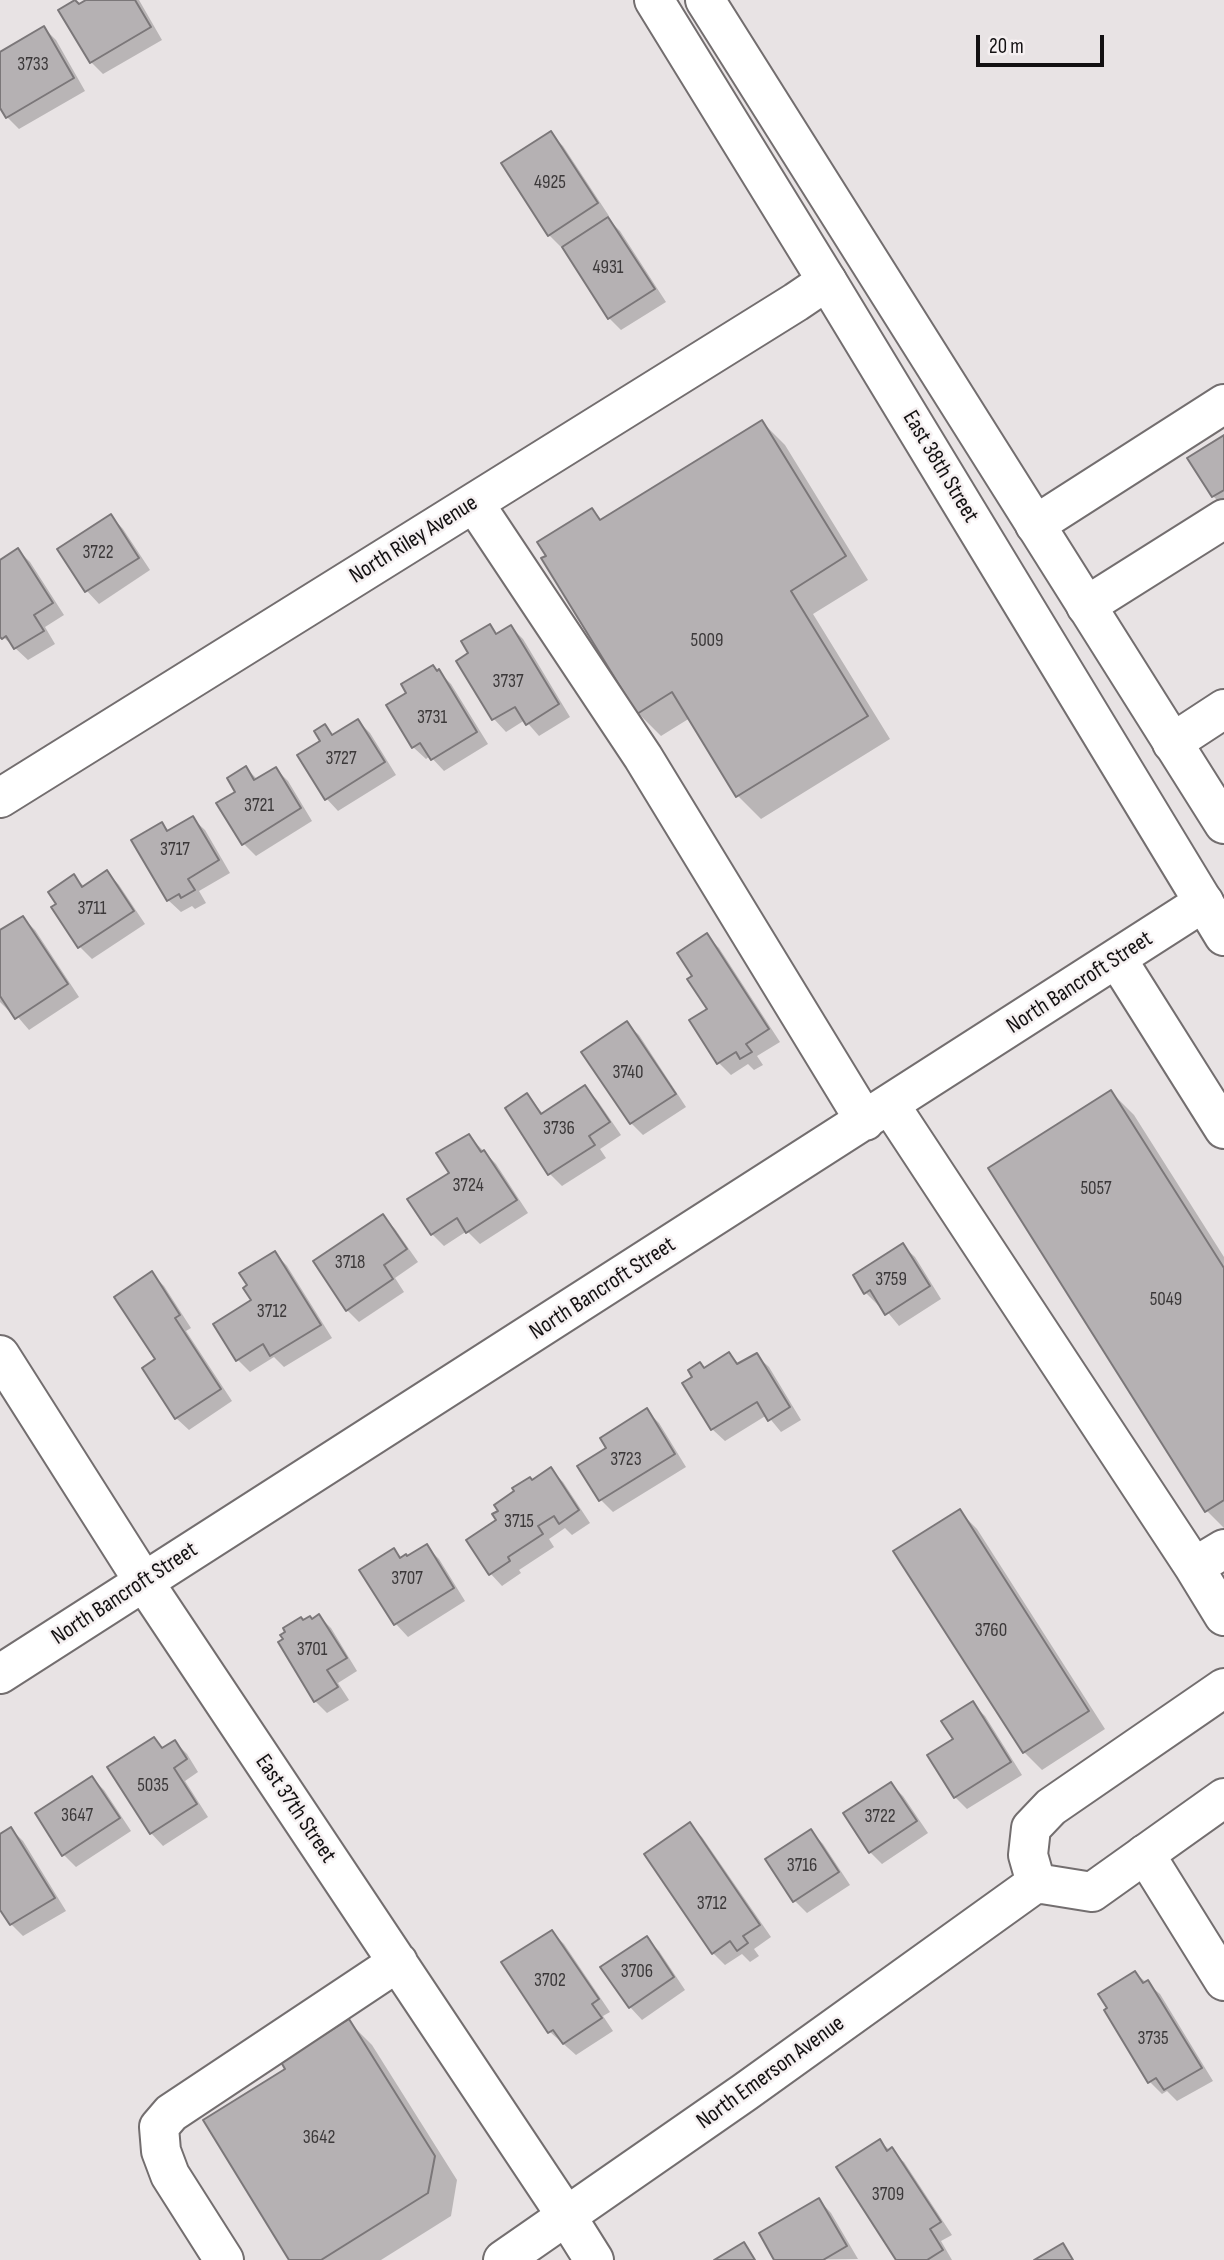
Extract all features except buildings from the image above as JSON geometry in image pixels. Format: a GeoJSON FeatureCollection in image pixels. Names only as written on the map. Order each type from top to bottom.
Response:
{"type":"FeatureCollection","features":[{"type":"Feature","properties":{"kind":"street","name":"East 38th Street"},"geometry":{"type":"LineString","coordinates":[[654,0],[1224,936]]}},
{"type":"Feature","properties":{"kind":"street"},"geometry":{"type":"LineString","coordinates":[[705,0],[1224,824]]}},
{"type":"Feature","properties":{"kind":"street","name":"North Riley Avenue"},"geometry":{"type":"LineString","coordinates":[[0,798],[827,281]]}},
{"type":"Feature","properties":{"kind":"street"},"geometry":{"type":"LineString","coordinates":[[1035,525],[1224,404]]}},
{"type":"Feature","properties":{"kind":"street"},"geometry":{"type":"LineString","coordinates":[[474,503],[878,1113],[1209,1558],[1224,1616]]}},
{"type":"Feature","properties":{"kind":"street"},"geometry":{"type":"LineString","coordinates":[[1086,606],[1224,519]]}},
{"type":"Feature","properties":{"kind":"street"},"geometry":{"type":"LineString","coordinates":[[1172,743],[1224,709]]}},
{"type":"Feature","properties":{"kind":"street","name":"North Bancroft Street"},"geometry":{"type":"LineString","coordinates":[[0,1674],[1205,902]]}},
{"type":"Feature","properties":{"kind":"street"},"geometry":{"type":"LineString","coordinates":[[1117,960],[1224,1129]]}},
{"type":"Feature","properties":{"kind":"street","name":"East 37th Street"},"geometry":{"type":"LineString","coordinates":[[0,1355],[144,1582],[594,2260]]}},
{"type":"Feature","properties":{"kind":"street"},"geometry":{"type":"LineString","coordinates":[[1224,1688],[1051,1807],[1031,1828],[1028,1855],[1036,1883],[1092,1892],[1224,1798]]}},
{"type":"Feature","properties":{"kind":"street"},"geometry":{"type":"LineString","coordinates":[[1145,1854],[1224,1981]]}},
{"type":"Feature","properties":{"kind":"street","name":"North Emerson Avenue"},"geometry":{"type":"LineString","coordinates":[[503,2260],[1036,1883]]}},
{"type":"Feature","properties":{"kind":"street"},"geometry":{"type":"LineString","coordinates":[[224,2260],[170,2175],[161,2151],[159,2127],[171,2113],[398,1962]]}}]}
